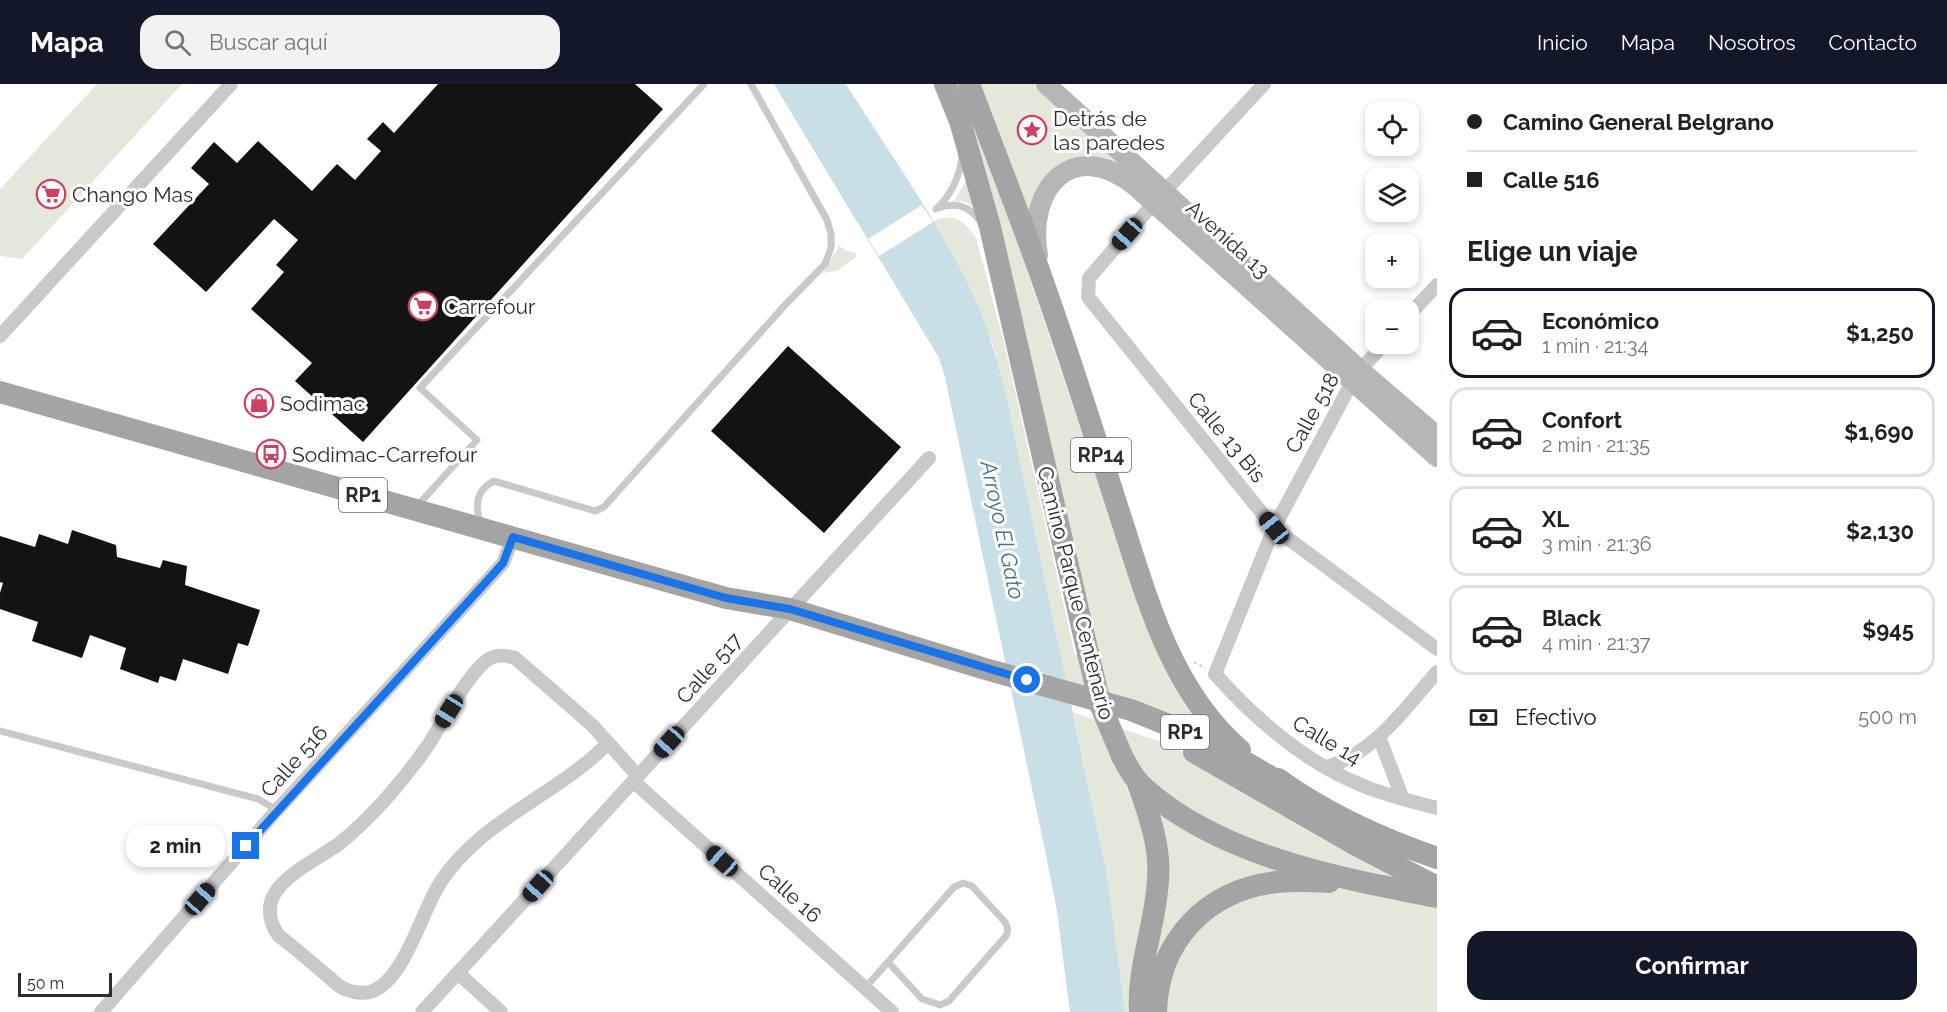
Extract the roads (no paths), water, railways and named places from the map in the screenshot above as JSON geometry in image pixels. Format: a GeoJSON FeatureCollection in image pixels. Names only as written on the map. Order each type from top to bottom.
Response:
{"type":"FeatureCollection","features":[{"type":"Feature","properties":{"kind":"main road","name":"Camino Parque Centenario"},"geometry":{"type":"LineString","coordinates":[[945,84],[956,110],[996,253],[1100,704],[1122,756],[1136,779],[1163,803],[1184,817],[1243,847],[1366,883],[1437,897]]}},
{"type":"Feature","properties":{"kind":"main road","name":"RP14"},"geometry":{"type":"LineString","coordinates":[[969,84],[1043,281],[1149,603],[1172,657],[1190,691],[1217,728],[1251,759],[1290,788]]}},
{"type":"Feature","properties":{"kind":"main road","name":"Avenida 13"},"geometry":{"type":"LineString","coordinates":[[1046,84],[1159,198],[1356,376],[1437,457]]}},
{"type":"Feature","properties":{"kind":"main road","name":"Avenida 13"},"geometry":{"type":"LineString","coordinates":[[1043,281],[1036,243],[1036,220],[1046,195],[1053,184],[1067,171],[1086,166],[1106,168],[1159,198]]}},
{"type":"Feature","properties":{"kind":"main road","name":"Avenida 13"},"geometry":{"type":"LineString","coordinates":[[1356,376],[1437,436]]}},
{"type":"Feature","properties":{"kind":"main road","name":"RP1"},"geometry":{"type":"LineString","coordinates":[[0,392],[785,615],[988,677],[1074,700],[1131,710],[1226,751],[1346,819],[1437,858]]}},
{"type":"Feature","properties":{"kind":"main road","name":"RP1"},"geometry":{"type":"LineString","coordinates":[[1074,700],[1180,744],[1365,850],[1437,886]]}},
{"type":"Feature","properties":{"kind":"main road"},"geometry":{"type":"LineString","coordinates":[[1136,779],[1149,815],[1158,858],[1157,894],[1140,982],[1140,1012]]}},
{"type":"Feature","properties":{"kind":"main road"},"geometry":{"type":"LineString","coordinates":[[1156,1012],[1162,972],[1174,945],[1190,923],[1214,904],[1231,894],[1278,882],[1366,883]]}},
{"type":"Feature","properties":{"kind":"street"},"geometry":{"type":"LineString","coordinates":[[0,336],[231,84]]}},
{"type":"Feature","properties":{"kind":"street"},"geometry":{"type":"LineString","coordinates":[[1159,198],[1264,84]]}},
{"type":"Feature","properties":{"kind":"street","name":"Calle 13 Bis"},"geometry":{"type":"LineString","coordinates":[[1159,198],[1089,278],[1088,297],[1274,528],[1437,650]]}},
{"type":"Feature","properties":{"kind":"street"},"geometry":{"type":"LineString","coordinates":[[1419,304],[1437,285]]}},
{"type":"Feature","properties":{"kind":"street","name":"Calle 518"},"geometry":{"type":"LineString","coordinates":[[1215,674],[1274,528],[1356,376],[1375,354]]}},
{"type":"Feature","properties":{"kind":"street","name":"Calle 517"},"geometry":{"type":"LineString","coordinates":[[422,1012],[929,458]]}},
{"type":"Feature","properties":{"kind":"street","name":"Calle 516"},"geometry":{"type":"LineString","coordinates":[[107,1010],[277,810],[503,563],[513,537]]}},
{"type":"Feature","properties":{"kind":"street","name":"Calle 16"},"geometry":{"type":"LineString","coordinates":[[608,743],[594,758],[569,777],[487,833],[468,849],[440,883],[393,975],[370,992],[357,992],[342,988],[279,936],[274,929],[270,919],[274,894],[288,879],[341,842],[383,801],[425,749],[473,673],[492,657],[503,655],[515,658],[592,725],[608,743],[636,779],[892,1012]]}},
{"type":"Feature","properties":{"kind":"street"},"geometry":{"type":"LineString","coordinates":[[1327,767],[1353,757],[1379,737],[1437,672]]}},
{"type":"Feature","properties":{"kind":"street","name":"Calle 14"},"geometry":{"type":"LineString","coordinates":[[1215,674],[1239,701],[1283,740],[1327,767],[1363,786],[1437,808]]}},
{"type":"Feature","properties":{"kind":"street"},"geometry":{"type":"LineString","coordinates":[[1379,737],[1402,799]]}},
{"type":"Feature","properties":{"kind":"street"},"geometry":{"type":"LineString","coordinates":[[458,973],[501,1012]]}},
{"type":"Feature","properties":{"kind":"lane"},"geometry":{"type":"LineString","coordinates":[[414,509],[477,440],[420,388],[704,84]]}},
{"type":"Feature","properties":{"kind":"lane"},"geometry":{"type":"LineString","coordinates":[[481,528],[476,509],[478,496],[486,484],[494,481],[595,511],[604,507],[776,314],[825,264],[831,248],[828,220],[751,84]]}},
{"type":"Feature","properties":{"kind":"lane"},"geometry":{"type":"LineString","coordinates":[[956,110],[963,142],[961,166],[953,188],[936,209],[956,204],[969,210],[984,226],[996,253]]}},
{"type":"Feature","properties":{"kind":"lane"},"geometry":{"type":"LineString","coordinates":[[0,731],[258,799],[277,810]]}},
{"type":"Feature","properties":{"kind":"lane"},"geometry":{"type":"LineString","coordinates":[[865,988],[954,887],[963,883],[972,886],[1008,927],[1005,938],[949,1002],[940,1005],[922,999],[888,962]]}},
{"type":"Feature","properties":{"kind":"water","name":"Arroyo El Gato"},"geometry":{"type":"Polygon","coordinates":[[[774,84],[846,84],[934,222],[983,318],[1005,390],[1108,880],[1125,1012],[1070,1012],[1057,911],[1046,855],[945,377],[939,358],[774,84]]]}},
{"type":"Feature","properties":{"kind":"place","name":"Detrás de las paredes"},"geometry":{"type":"Point","coordinates":[1032,130]}},
{"type":"Feature","properties":{"kind":"place","name":"Chango Mas"},"geometry":{"type":"Point","coordinates":[51,194]}},
{"type":"Feature","properties":{"kind":"place","name":"Carrefour"},"geometry":{"type":"Point","coordinates":[423,306]}},
{"type":"Feature","properties":{"kind":"place","name":"Sodimac"},"geometry":{"type":"Point","coordinates":[259,403]}},
{"type":"Feature","properties":{"kind":"place","name":"Sodimac-Carrefour"},"geometry":{"type":"Point","coordinates":[271,454]}}]}
